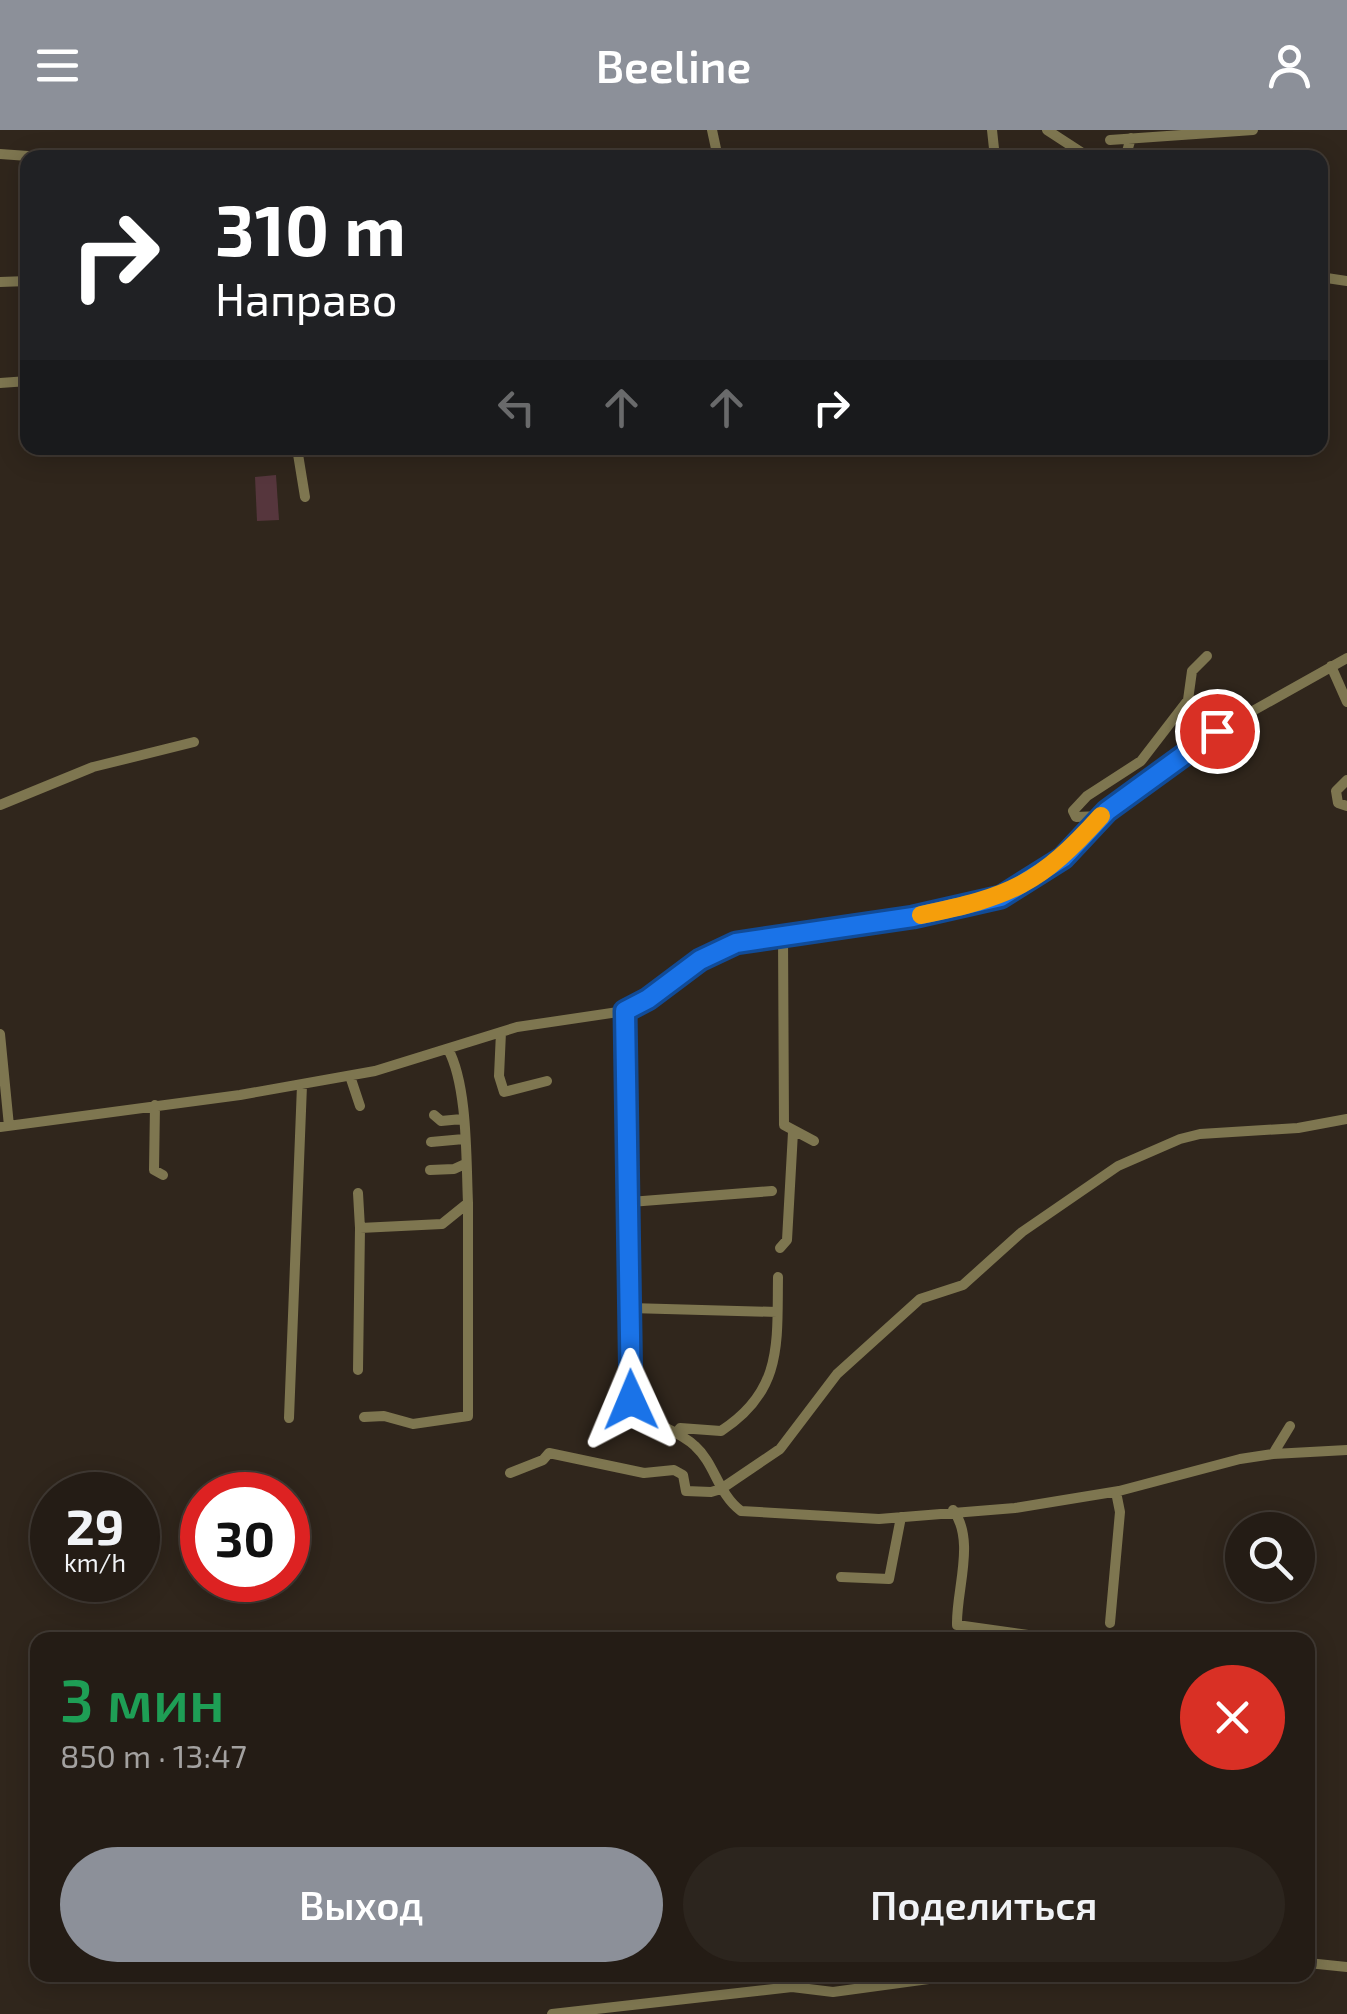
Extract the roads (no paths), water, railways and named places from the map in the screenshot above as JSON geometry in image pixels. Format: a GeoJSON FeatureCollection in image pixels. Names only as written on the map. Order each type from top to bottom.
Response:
{"type":"FeatureCollection","features":[{"type":"Feature","properties":{"kind":"street"},"geometry":{"type":"LineString","coordinates":[[1047,130],[1078,150]]}},
{"type":"Feature","properties":{"kind":"street"},"geometry":{"type":"LineString","coordinates":[[1110,140],[1253,130]]}},
{"type":"Feature","properties":{"kind":"street"},"geometry":{"type":"LineString","coordinates":[[1127,150],[1131,138]]}},
{"type":"Feature","properties":{"kind":"street"},"geometry":{"type":"LineString","coordinates":[[298,455],[306,497]]}},
{"type":"Feature","properties":{"kind":"street"},"geometry":{"type":"LineString","coordinates":[[1102,816],[1076,817],[1073,811],[1088,796],[1141,761],[1188,700],[1192,671],[1207,656]]}},
{"type":"Feature","properties":{"kind":"street"},"geometry":{"type":"LineString","coordinates":[[0,1034],[4,1126],[302,1085],[392,1067],[501,1032],[625,1011],[726,947],[913,917],[1001,897],[1063,858],[1102,816],[1217,731],[1347,658]]}},
{"type":"Feature","properties":{"kind":"street"},"geometry":{"type":"LineString","coordinates":[[1331,666],[1347,702]]}},
{"type":"Feature","properties":{"kind":"street"},"geometry":{"type":"LineString","coordinates":[[0,805],[93,767],[194,742]]}},
{"type":"Feature","properties":{"kind":"street"},"geometry":{"type":"LineString","coordinates":[[1347,780],[1336,792],[1338,803],[1347,806]]}},
{"type":"Feature","properties":{"kind":"street"},"geometry":{"type":"LineString","coordinates":[[784,935],[784,1125],[814,1140]]}},
{"type":"Feature","properties":{"kind":"street"},"geometry":{"type":"LineString","coordinates":[[625,1011],[631,1400],[641,1416],[700,1450],[735,1508],[843,1520],[1015,1508],[1116,1492],[1240,1459],[1347,1450]]}},
{"type":"Feature","properties":{"kind":"street"},"geometry":{"type":"LineString","coordinates":[[501,1032],[499,1076],[504,1092],[548,1081]]}},
{"type":"Feature","properties":{"kind":"street"},"geometry":{"type":"LineString","coordinates":[[364,1417],[384,1416],[413,1424],[468,1416],[468,1203],[462,1119],[454,1060],[448,1048]]}},
{"type":"Feature","properties":{"kind":"street"},"geometry":{"type":"LineString","coordinates":[[350,1076],[360,1106]]}},
{"type":"Feature","properties":{"kind":"street"},"geometry":{"type":"LineString","coordinates":[[290,1418],[302,1085]]}},
{"type":"Feature","properties":{"kind":"street"},"geometry":{"type":"LineString","coordinates":[[155,1105],[154,1170],[163,1175]]}},
{"type":"Feature","properties":{"kind":"street"},"geometry":{"type":"LineString","coordinates":[[434,1116],[441,1121],[462,1119]]}},
{"type":"Feature","properties":{"kind":"street"},"geometry":{"type":"LineString","coordinates":[[510,1472],[544,1460],[549,1453],[644,1473],[674,1470],[683,1475],[686,1491],[711,1492],[721,1488],[780,1449],[837,1374],[920,1299],[962,1285],[1022,1232],[1118,1166],[1200,1134],[1298,1128],[1347,1119]]}},
{"type":"Feature","properties":{"kind":"street"},"geometry":{"type":"LineString","coordinates":[[780,1248],[787,1240],[793,1132]]}},
{"type":"Feature","properties":{"kind":"street"},"geometry":{"type":"LineString","coordinates":[[431,1142],[464,1139]]}},
{"type":"Feature","properties":{"kind":"street"},"geometry":{"type":"LineString","coordinates":[[430,1170],[438,1172],[465,1164]]}},
{"type":"Feature","properties":{"kind":"street"},"geometry":{"type":"LineString","coordinates":[[630,1202],[772,1190]]}},
{"type":"Feature","properties":{"kind":"street"},"geometry":{"type":"LineString","coordinates":[[358,1193],[358,1370]]}},
{"type":"Feature","properties":{"kind":"street"},"geometry":{"type":"LineString","coordinates":[[360,1228],[442,1224],[468,1203]]}},
{"type":"Feature","properties":{"kind":"street"},"geometry":{"type":"LineString","coordinates":[[676,1433],[680,1428],[722,1432],[758,1400],[777,1355],[778,1277]]}},
{"type":"Feature","properties":{"kind":"street"},"geometry":{"type":"LineString","coordinates":[[630,1308],[777,1312]]}},
{"type":"Feature","properties":{"kind":"street"},"geometry":{"type":"LineString","coordinates":[[1272,1454],[1290,1426]]}},
{"type":"Feature","properties":{"kind":"street"},"geometry":{"type":"LineString","coordinates":[[1110,1623],[1120,1512],[1116,1492]]}},
{"type":"Feature","properties":{"kind":"street"},"geometry":{"type":"LineString","coordinates":[[952,1510],[962,1524],[957,1624],[1014,1632]]}},
{"type":"Feature","properties":{"kind":"street"},"geometry":{"type":"LineString","coordinates":[[841,1577],[889,1579],[901,1517]]}},
{"type":"Feature","properties":{"kind":"street"},"geometry":{"type":"LineString","coordinates":[[1315,1963],[1347,1967]]}},
{"type":"Feature","properties":{"kind":"street"},"geometry":{"type":"LineString","coordinates":[[552,2014],[792,1987],[833,1992],[907,1982]]}}]}
